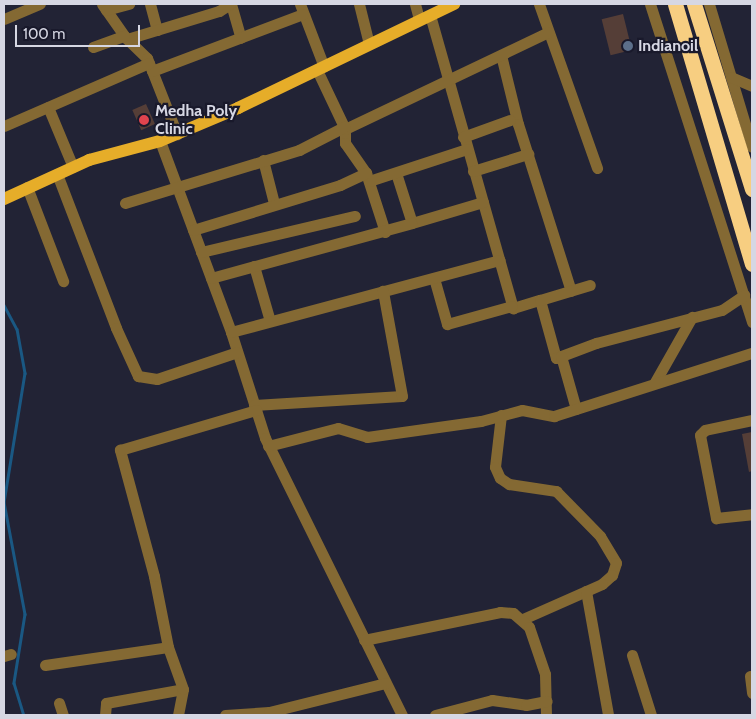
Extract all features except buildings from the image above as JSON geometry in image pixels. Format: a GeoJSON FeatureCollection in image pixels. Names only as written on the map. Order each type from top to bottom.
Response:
{"type":"FeatureCollection","features":[{"type":"Feature","properties":{"kind":"highway"},"geometry":{"type":"LineString","coordinates":[[675,4],[752,264]]}},
{"type":"Feature","properties":{"kind":"highway"},"geometry":{"type":"LineString","coordinates":[[694,4],[752,189]]}},
{"type":"Feature","properties":{"kind":"main road"},"geometry":{"type":"LineString","coordinates":[[4,199],[73,166],[160,141],[177,134],[320,69],[454,4]]}},
{"type":"Feature","properties":{"kind":"street"},"geometry":{"type":"LineString","coordinates":[[4,19],[40,4]]}},
{"type":"Feature","properties":{"kind":"street"},"geometry":{"type":"LineString","coordinates":[[124,4],[104,7],[151,67],[177,134]]}},
{"type":"Feature","properties":{"kind":"street"},"geometry":{"type":"LineString","coordinates":[[150,4],[157,30]]}},
{"type":"Feature","properties":{"kind":"street"},"geometry":{"type":"LineString","coordinates":[[93,48],[219,11],[230,4],[241,38]]}},
{"type":"Feature","properties":{"kind":"street"},"geometry":{"type":"LineString","coordinates":[[359,4],[369,44]]}},
{"type":"Feature","properties":{"kind":"street"},"geometry":{"type":"LineString","coordinates":[[416,4],[424,17],[449,80],[463,137],[512,306]]}},
{"type":"Feature","properties":{"kind":"street"},"geometry":{"type":"LineString","coordinates":[[539,4],[597,168]]}},
{"type":"Feature","properties":{"kind":"street"},"geometry":{"type":"LineString","coordinates":[[650,4],[752,322]]}},
{"type":"Feature","properties":{"kind":"street"},"geometry":{"type":"LineString","coordinates":[[709,4],[752,147]]}},
{"type":"Feature","properties":{"kind":"street"},"geometry":{"type":"LineString","coordinates":[[4,126],[151,67],[241,38],[301,9],[320,69],[344,128],[344,143],[367,177],[385,232]]}},
{"type":"Feature","properties":{"kind":"street"},"geometry":{"type":"LineString","coordinates":[[125,203],[319,142],[344,128],[548,32]]}},
{"type":"Feature","properties":{"kind":"street"},"geometry":{"type":"LineString","coordinates":[[501,55],[528,154],[571,291]]}},
{"type":"Feature","properties":{"kind":"street"},"geometry":{"type":"LineString","coordinates":[[731,77],[752,86]]}},
{"type":"Feature","properties":{"kind":"street"},"geometry":{"type":"LineString","coordinates":[[48,107],[73,166]]}},
{"type":"Feature","properties":{"kind":"street"},"geometry":{"type":"LineString","coordinates":[[463,137],[510,120]]}},
{"type":"Feature","properties":{"kind":"street"},"geometry":{"type":"LineString","coordinates":[[160,141],[231,332],[268,446],[402,715]]}},
{"type":"Feature","properties":{"kind":"street"},"geometry":{"type":"LineString","coordinates":[[193,230],[274,203],[367,177],[396,173],[467,149]]}},
{"type":"Feature","properties":{"kind":"street"},"geometry":{"type":"LineString","coordinates":[[473,171],[528,154]]}},
{"type":"Feature","properties":{"kind":"street"},"geometry":{"type":"LineString","coordinates":[[264,160],[274,203]]}},
{"type":"Feature","properties":{"kind":"street"},"geometry":{"type":"LineString","coordinates":[[396,173],[412,223]]}},
{"type":"Feature","properties":{"kind":"street"},"geometry":{"type":"LineString","coordinates":[[57,174],[116,328],[140,378],[157,379],[237,352]]}},
{"type":"Feature","properties":{"kind":"street"},"geometry":{"type":"LineString","coordinates":[[27,187],[63,281]]}},
{"type":"Feature","properties":{"kind":"street"},"geometry":{"type":"LineString","coordinates":[[211,278],[385,232],[482,202]]}},
{"type":"Feature","properties":{"kind":"street"},"geometry":{"type":"LineString","coordinates":[[201,252],[355,216]]}},
{"type":"Feature","properties":{"kind":"street"},"geometry":{"type":"LineString","coordinates":[[231,332],[500,260]]}},
{"type":"Feature","properties":{"kind":"street"},"geometry":{"type":"LineString","coordinates":[[254,266],[270,321]]}},
{"type":"Feature","properties":{"kind":"street"},"geometry":{"type":"LineString","coordinates":[[434,278],[446,324],[590,285]]}},
{"type":"Feature","properties":{"kind":"street"},"geometry":{"type":"LineString","coordinates":[[178,715],[183,689],[168,647],[154,576],[120,450],[255,408],[402,396],[383,291]]}},
{"type":"Feature","properties":{"kind":"street"},"geometry":{"type":"LineString","coordinates":[[540,300],[556,358],[692,317],[722,310],[744,295]]}},
{"type":"Feature","properties":{"kind":"street"},"geometry":{"type":"LineString","coordinates":[[655,382],[692,317]]}},
{"type":"Feature","properties":{"kind":"street"},"geometry":{"type":"LineString","coordinates":[[268,446],[338,428],[367,437],[501,415],[525,409],[554,416],[752,352]]}},
{"type":"Feature","properties":{"kind":"street"},"geometry":{"type":"LineString","coordinates":[[561,356],[576,409]]}},
{"type":"Feature","properties":{"kind":"street"},"geometry":{"type":"LineString","coordinates":[[501,415],[495,467],[500,478],[509,484],[556,491],[614,555],[616,568],[612,575],[586,591],[523,619]]}},
{"type":"Feature","properties":{"kind":"street"},"geometry":{"type":"LineString","coordinates":[[752,420],[705,430],[700,435],[716,518],[752,514]]}},
{"type":"Feature","properties":{"kind":"street"},"geometry":{"type":"LineString","coordinates":[[586,591],[608,715]]}},
{"type":"Feature","properties":{"kind":"street"},"geometry":{"type":"LineString","coordinates":[[364,640],[500,612],[523,619],[532,632],[545,674],[546,715]]}},
{"type":"Feature","properties":{"kind":"street"},"geometry":{"type":"LineString","coordinates":[[45,665],[168,647]]}},
{"type":"Feature","properties":{"kind":"street"},"geometry":{"type":"LineString","coordinates":[[632,654],[651,715]]}},
{"type":"Feature","properties":{"kind":"street"},"geometry":{"type":"LineString","coordinates":[[750,676],[752,693]]}},
{"type":"Feature","properties":{"kind":"street"},"geometry":{"type":"LineString","coordinates":[[225,715],[269,712],[385,683]]}},
{"type":"Feature","properties":{"kind":"street"},"geometry":{"type":"LineString","coordinates":[[104,715],[106,703],[183,689]]}},
{"type":"Feature","properties":{"kind":"street"},"geometry":{"type":"LineString","coordinates":[[435,715],[492,700],[526,705],[547,701]]}},
{"type":"Feature","properties":{"kind":"street"},"geometry":{"type":"LineString","coordinates":[[59,703],[64,715]]}},
{"type":"Feature","properties":{"kind":"waterway"},"geometry":{"type":"LineString","coordinates":[[4,305],[17,329],[25,373],[4,502],[25,614],[14,683],[24,715]]}},
{"type":"Feature","properties":{"kind":"place","name":"Indianoil"},"geometry":{"type":"Point","coordinates":[628,46]}},
{"type":"Feature","properties":{"kind":"place","name":"Medha Poly Clinic"},"geometry":{"type":"Point","coordinates":[144,120]}}]}
